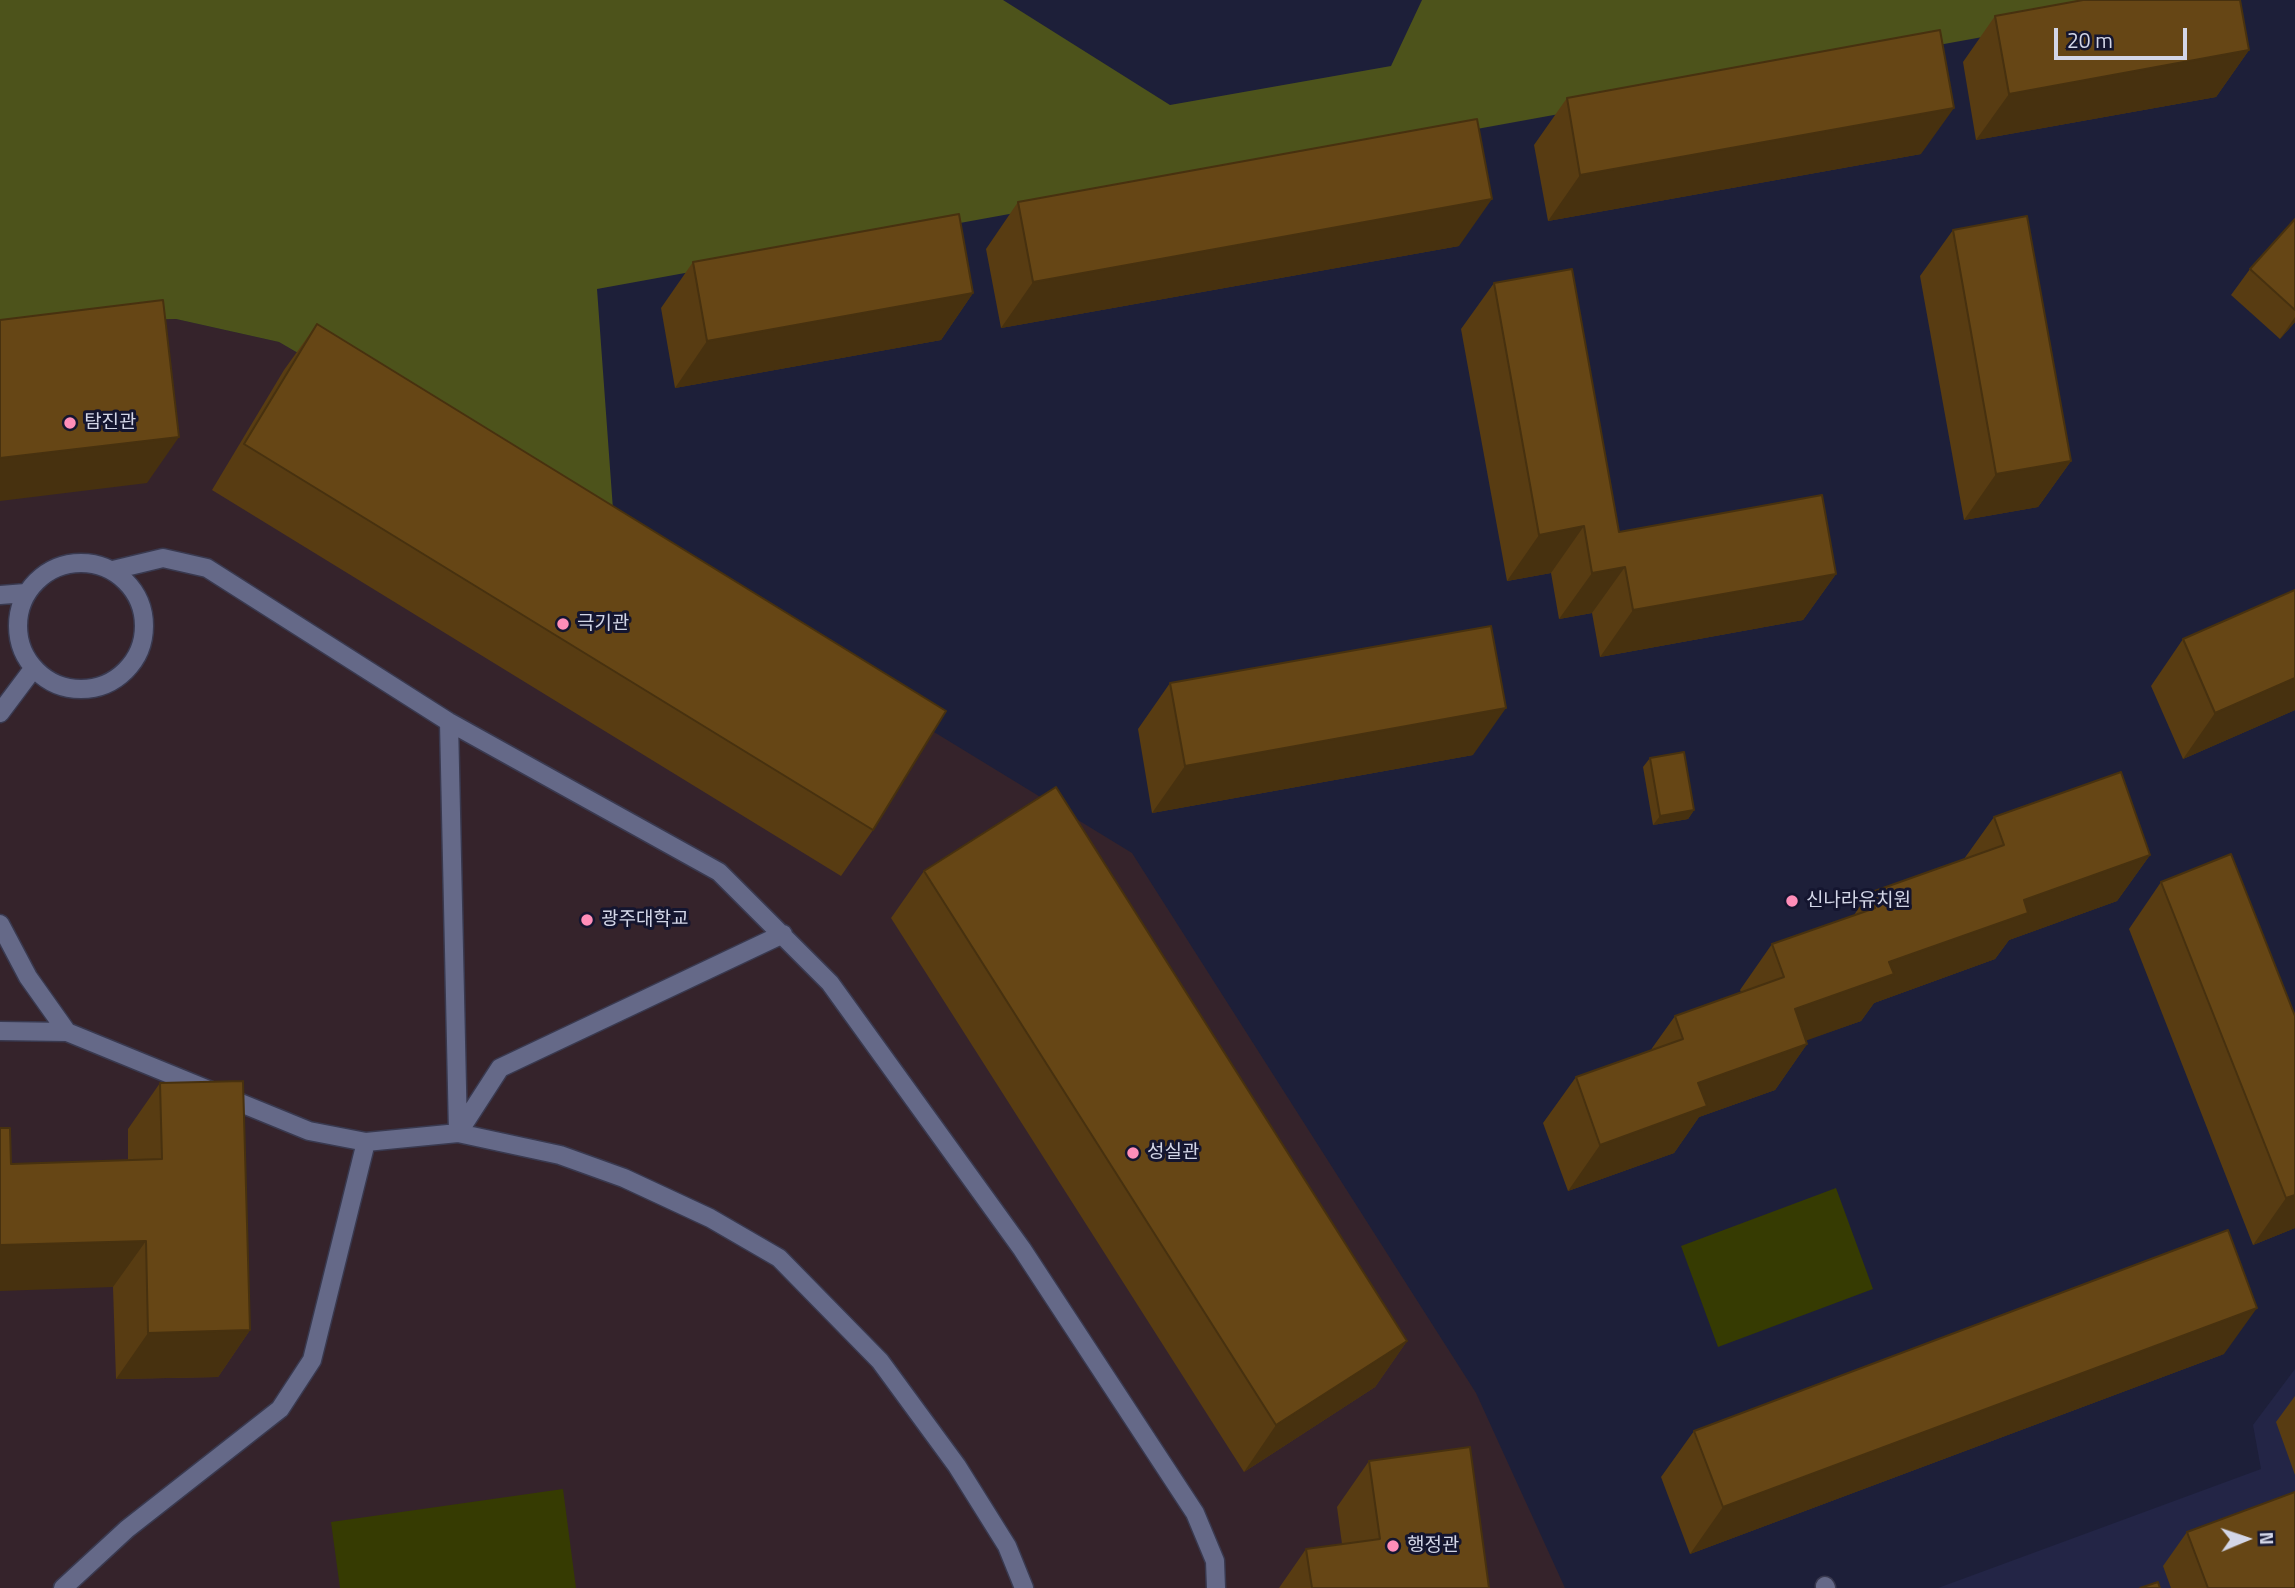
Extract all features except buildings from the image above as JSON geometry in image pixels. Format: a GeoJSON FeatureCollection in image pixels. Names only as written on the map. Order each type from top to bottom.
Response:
{"type":"FeatureCollection","features":[{"type":"Feature","properties":{"kind":"lane"},"geometry":{"type":"LineString","coordinates":[[113,570],[163,558],[207,568],[449,722],[719,872],[830,983],[1022,1249],[1195,1513],[1214,1561],[1216,1588]]}},
{"type":"Feature","properties":{"kind":"lane"},"geometry":{"type":"LineString","coordinates":[[75,562],[94,563],[113,570],[129,583],[139,600],[144,620],[144,640],[136,658],[123,674],[106,685],[87,690],[67,688],[49,681],[33,668],[23,651],[18,632],[19,612],[26,593],[38,578],[56,567],[75,562]]}},
{"type":"Feature","properties":{"kind":"lane"},"geometry":{"type":"LineString","coordinates":[[0,595],[26,593]]}},
{"type":"Feature","properties":{"kind":"lane"},"geometry":{"type":"LineString","coordinates":[[0,713],[33,668]]}},
{"type":"Feature","properties":{"kind":"lane"},"geometry":{"type":"LineString","coordinates":[[449,722],[458,1133]]}},
{"type":"Feature","properties":{"kind":"lane"},"geometry":{"type":"LineString","coordinates":[[0,924],[28,977],[67,1031]]}},
{"type":"Feature","properties":{"kind":"lane"},"geometry":{"type":"LineString","coordinates":[[458,1133],[500,1068],[782,934]]}},
{"type":"Feature","properties":{"kind":"lane"},"geometry":{"type":"LineString","coordinates":[[0,1031],[67,1031],[309,1131],[366,1142],[458,1133],[560,1155],[624,1178],[710,1218],[779,1258],[880,1361],[957,1466],[1007,1546],[1024,1588]]}},
{"type":"Feature","properties":{"kind":"lane"},"geometry":{"type":"LineString","coordinates":[[63,1588],[127,1529],[280,1409],[312,1360],[366,1142]]}},
{"type":"Feature","properties":{"kind":"shaded area","name":"광주대학교"},"geometry":{"type":"Polygon","coordinates":[[[176,319],[279,342],[615,537],[1132,853],[1476,1393],[1565,1588],[0,1588],[0,323],[176,319]]]}},
{"type":"Feature","properties":{"kind":"shaded area"},"geometry":{"type":"Polygon","coordinates":[[[2295,1369],[2295,1588],[1938,1588],[2261,1469],[2253,1425],[2295,1369]]]}},
{"type":"Feature","properties":{"kind":"green space"},"geometry":{"type":"Polygon","coordinates":[[[0,0],[1003,0],[1170,105],[1391,66],[1422,0],[2186,0],[597,289],[615,537],[279,342],[176,319],[0,323],[0,0]]]}},
{"type":"Feature","properties":{"kind":"green space"},"geometry":{"type":"Polygon","coordinates":[[[1836,1188],[1873,1289],[1718,1347],[1681,1246],[1836,1188]]]}},
{"type":"Feature","properties":{"kind":"green space"},"geometry":{"type":"Polygon","coordinates":[[[563,1489],[576,1588],[340,1588],[331,1522],[563,1489]]]}},
{"type":"Feature","properties":{"kind":"place","name":"탐진관"},"geometry":{"type":"Point","coordinates":[70,423]}},
{"type":"Feature","properties":{"kind":"place","name":"극기관"},"geometry":{"type":"Point","coordinates":[563,624]}},
{"type":"Feature","properties":{"kind":"place","name":"신나라유치원"},"geometry":{"type":"Point","coordinates":[1792,901]}},
{"type":"Feature","properties":{"kind":"place","name":"광주대학교"},"geometry":{"type":"Point","coordinates":[587,920]}},
{"type":"Feature","properties":{"kind":"place","name":"성실관"},"geometry":{"type":"Point","coordinates":[1133,1153]}},
{"type":"Feature","properties":{"kind":"place","name":"행정관"},"geometry":{"type":"Point","coordinates":[1393,1546]}}]}
